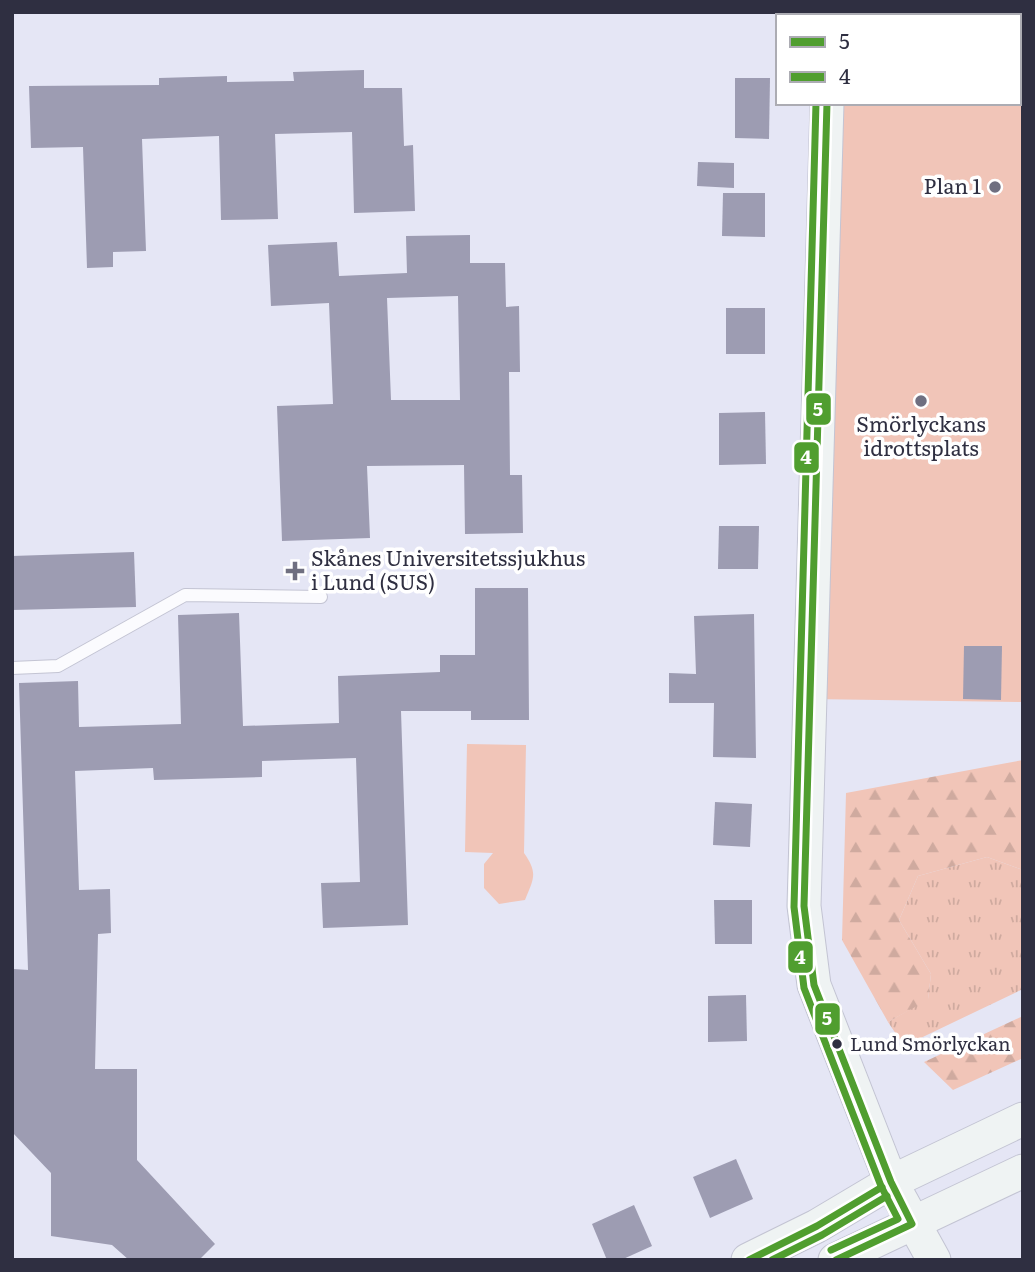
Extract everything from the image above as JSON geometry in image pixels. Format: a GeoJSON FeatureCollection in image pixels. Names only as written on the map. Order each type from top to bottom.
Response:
{"type":"FeatureCollection","features":[{"type":"Feature","properties":{"kind":"main road"},"geometry":{"type":"LineString","coordinates":[[827,105],[804,906],[814,985],[891,1182],[934,1260]]}},
{"type":"Feature","properties":{"kind":"main road"},"geometry":{"type":"LineString","coordinates":[[748,1260],[817,1226],[891,1182],[1023,1119]]}},
{"type":"Feature","properties":{"kind":"main road"},"geometry":{"type":"LineString","coordinates":[[835,1260],[1023,1171]]}},
{"type":"Feature","properties":{"kind":"lane"},"geometry":{"type":"LineString","coordinates":[[12,668],[58,666],[185,595],[321,597]]}},
{"type":"Feature","properties":{"kind":"green space","name":"Smörlyckans idrottsplats"},"geometry":{"type":"Polygon","coordinates":[[[1023,12],[1023,702],[810,699],[827,105],[1021,105],[1021,14],[827,14],[1023,12]]]}},
{"type":"Feature","properties":{"kind":"green space"},"geometry":{"type":"Polygon","coordinates":[[[467,744],[526,745],[524,853],[533,876],[525,900],[499,904],[484,888],[484,864],[493,853],[465,852],[467,744]]]}},
{"type":"Feature","properties":{"kind":"green space"},"geometry":{"type":"Polygon","coordinates":[[[1023,760],[1023,870],[987,857],[918,876],[899,920],[931,974],[928,1000],[888,1022],[842,940],[846,793],[1023,760]]]}},
{"type":"Feature","properties":{"kind":"green space"},"geometry":{"type":"Polygon","coordinates":[[[987,857],[1023,870],[1023,989],[904,1046],[888,1022],[928,999],[931,974],[899,920],[918,876],[987,857]]]}},
{"type":"Feature","properties":{"kind":"green space"},"geometry":{"type":"Polygon","coordinates":[[[1023,1016],[1023,1058],[953,1090],[924,1062],[1023,1016]]]}},
{"type":"Feature","properties":{"kind":"building"},"geometry":{"type":"Polygon","coordinates":[[[364,70],[364,88],[402,88],[404,146],[413,145],[415,211],[354,213],[352,132],[275,134],[278,219],[221,220],[219,136],[142,139],[146,251],[113,252],[113,267],[87,268],[83,147],[31,148],[29,86],[159,85],[159,78],[227,76],[227,82],[294,81],[293,72],[364,70]]]}},
{"type":"Feature","properties":{"kind":"building"},"geometry":{"type":"Polygon","coordinates":[[[735,78],[770,78],[769,139],[735,138],[735,78]]]}},
{"type":"Feature","properties":{"kind":"building"},"geometry":{"type":"Polygon","coordinates":[[[698,162],[734,163],[734,188],[697,186],[698,162]]]}},
{"type":"Feature","properties":{"kind":"building"},"geometry":{"type":"Polygon","coordinates":[[[723,193],[765,193],[765,237],[722,236],[723,193]]]}},
{"type":"Feature","properties":{"kind":"building"},"geometry":{"type":"Polygon","coordinates":[[[470,235],[470,263],[505,263],[506,307],[519,306],[520,372],[509,372],[510,475],[522,475],[523,533],[465,534],[464,465],[367,466],[370,538],[282,541],[277,406],[333,404],[329,303],[271,306],[268,245],[337,242],[339,276],[407,273],[406,236],[470,235]],[[458,296],[387,298],[391,400],[460,400],[458,296]]]}},
{"type":"Feature","properties":{"kind":"building"},"geometry":{"type":"Polygon","coordinates":[[[726,308],[765,308],[765,354],[726,354],[726,308]]]}},
{"type":"Feature","properties":{"kind":"building"},"geometry":{"type":"Polygon","coordinates":[[[765,412],[766,464],[719,465],[719,413],[765,412]]]}},
{"type":"Feature","properties":{"kind":"building"},"geometry":{"type":"Polygon","coordinates":[[[719,526],[759,526],[758,569],[718,569],[719,526]]]}},
{"type":"Feature","properties":{"kind":"building"},"geometry":{"type":"Polygon","coordinates":[[[134,552],[136,607],[12,610],[12,556],[134,552]]]}},
{"type":"Feature","properties":{"kind":"building"},"geometry":{"type":"Polygon","coordinates":[[[475,588],[528,588],[529,720],[471,720],[471,711],[401,711],[408,925],[323,928],[321,883],[360,882],[356,758],[262,761],[262,777],[154,780],[153,768],[75,771],[79,890],[110,889],[111,933],[98,934],[95,1069],[137,1069],[137,1160],[215,1244],[199,1260],[129,1260],[112,1245],[51,1236],[51,1173],[12,1132],[13,969],[28,970],[19,683],[78,681],[79,727],[181,724],[178,615],[239,613],[243,726],[339,723],[338,676],[440,672],[440,655],[475,655],[475,588]]]}},
{"type":"Feature","properties":{"kind":"building"},"geometry":{"type":"Polygon","coordinates":[[[754,614],[756,758],[713,757],[714,703],[669,703],[669,673],[696,674],[694,616],[754,614]]]}},
{"type":"Feature","properties":{"kind":"building"},"geometry":{"type":"Polygon","coordinates":[[[964,646],[1002,646],[1001,700],[963,699],[964,646]]]}},
{"type":"Feature","properties":{"kind":"building"},"geometry":{"type":"Polygon","coordinates":[[[715,802],[752,804],[750,847],[713,845],[715,802]]]}},
{"type":"Feature","properties":{"kind":"building"},"geometry":{"type":"Polygon","coordinates":[[[714,900],[752,900],[752,944],[715,944],[714,900]]]}},
{"type":"Feature","properties":{"kind":"building"},"geometry":{"type":"Polygon","coordinates":[[[746,995],[747,1041],[708,1042],[708,996],[746,995]]]}},
{"type":"Feature","properties":{"kind":"building"},"geometry":{"type":"Polygon","coordinates":[[[736,1159],[753,1199],[710,1218],[693,1177],[736,1159]]]}},
{"type":"Feature","properties":{"kind":"building"},"geometry":{"type":"Polygon","coordinates":[[[634,1205],[652,1246],[621,1260],[607,1260],[592,1224],[634,1205]]]}},
{"type":"Feature","properties":{"kind":"transit line","name":"4"},"geometry":{"type":"LineString","coordinates":[[816,105],[794,907],[804,988],[881,1186],[898,1219],[831,1250]]}},
{"type":"Feature","properties":{"kind":"transit line","name":"5"},"geometry":{"type":"LineString","coordinates":[[827,105],[804,906],[814,985],[891,1182],[912,1224],[836,1260]]}},
{"type":"Feature","properties":{"kind":"transit line","name":"5"},"geometry":{"type":"LineString","coordinates":[[749,1260],[817,1226],[882,1187]]}},
{"type":"Feature","properties":{"kind":"transit line","name":"4"},"geometry":{"type":"LineString","coordinates":[[772,1260],[822,1235],[887,1196]]}},
{"type":"Feature","properties":{"kind":"place","name":"Plan 1"},"geometry":{"type":"Point","coordinates":[995,187]}},
{"type":"Feature","properties":{"kind":"place","name":"Smörlyckans idrottsplats"},"geometry":{"type":"Point","coordinates":[921,401]}},
{"type":"Feature","properties":{"kind":"place","name":"Skånes Universitetssjukhus i Lund (SUS)"},"geometry":{"type":"Point","coordinates":[295,571]}},
{"type":"Feature","properties":{"kind":"place","name":"Lund Smörlyckan"},"geometry":{"type":"Point","coordinates":[837,1044]}}]}
